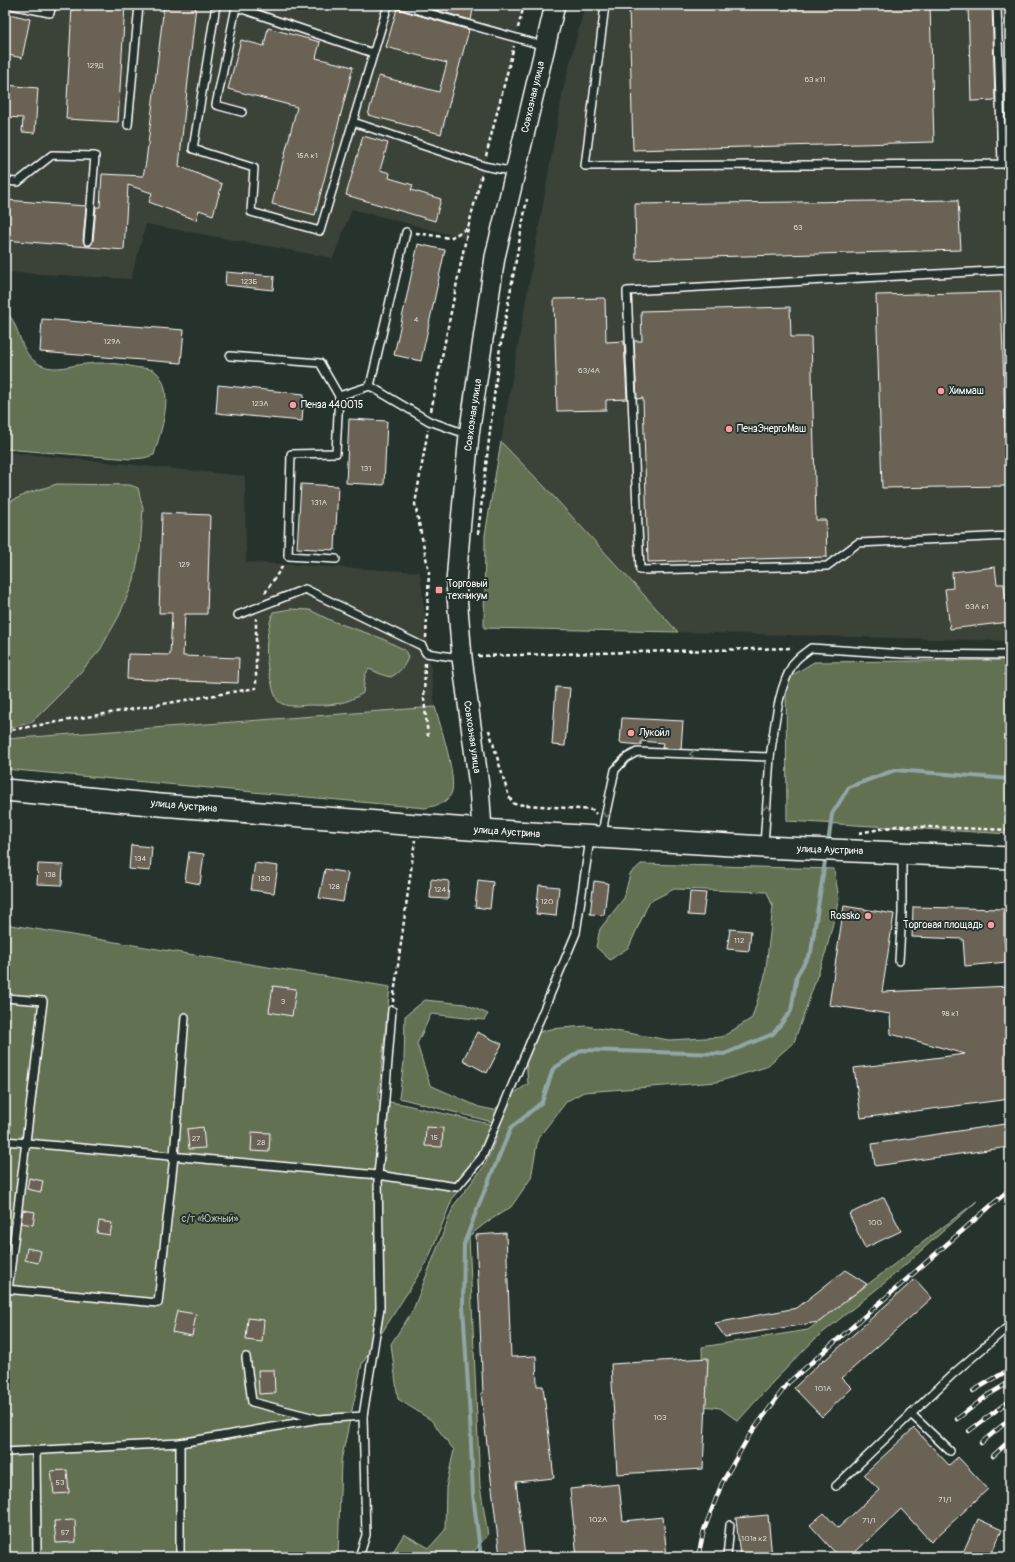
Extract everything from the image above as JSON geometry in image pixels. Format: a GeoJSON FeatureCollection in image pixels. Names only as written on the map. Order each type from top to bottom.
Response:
{"type":"FeatureCollection","features":[{"type":"Feature","properties":{"kind":"main road","name":"Совхозная улица"},"geometry":{"type":"LineString","coordinates":[[482,830],[470,657],[456,583],[469,435],[495,257],[555,5]]}},
{"type":"Feature","properties":{"kind":"main road","name":"улица Аустрина"},"geometry":{"type":"LineString","coordinates":[[5,790],[160,805],[482,830],[599,832],[764,847],[1010,858]]}},
{"type":"Feature","properties":{"kind":"lane"},"geometry":{"type":"LineString","coordinates":[[11,5],[50,13],[52,5]]}},
{"type":"Feature","properties":{"kind":"lane"},"geometry":{"type":"LineString","coordinates":[[128,125],[139,5]]}},
{"type":"Feature","properties":{"kind":"lane"},"geometry":{"type":"LineString","coordinates":[[216,5],[193,149],[254,168],[251,212],[320,230],[388,5]]}},
{"type":"Feature","properties":{"kind":"lane"},"geometry":{"type":"LineString","coordinates":[[400,5],[545,46]]}},
{"type":"Feature","properties":{"kind":"lane"},"geometry":{"type":"LineString","coordinates":[[605,5],[585,166],[1002,164],[997,5]]}},
{"type":"Feature","properties":{"kind":"lane"},"geometry":{"type":"LineString","coordinates":[[242,112],[216,105],[236,7],[373,53]]}},
{"type":"Feature","properties":{"kind":"lane"},"geometry":{"type":"LineString","coordinates":[[353,122],[484,166],[515,172]]}},
{"type":"Feature","properties":{"kind":"lane"},"geometry":{"type":"LineString","coordinates":[[5,181],[18,182],[52,155],[95,156],[88,241]]}},
{"type":"Feature","properties":{"kind":"lane"},"geometry":{"type":"LineString","coordinates":[[370,386],[406,232]]}},
{"type":"Feature","properties":{"kind":"lane"},"geometry":{"type":"LineString","coordinates":[[1009,270],[627,291],[640,570],[827,566],[858,543],[1010,536]]}},
{"type":"Feature","properties":{"kind":"lane"},"geometry":{"type":"LineString","coordinates":[[230,356],[320,364],[339,396],[336,453],[291,454],[288,556],[336,558]]}},
{"type":"Feature","properties":{"kind":"lane"},"geometry":{"type":"LineString","coordinates":[[339,396],[370,386],[429,421],[469,435]]}},
{"type":"Feature","properties":{"kind":"lane"},"geometry":{"type":"LineString","coordinates":[[238,615],[305,590],[422,646],[426,653],[470,657]]}},
{"type":"Feature","properties":{"kind":"lane"},"geometry":{"type":"LineString","coordinates":[[764,847],[770,757],[781,693],[793,662],[811,648],[902,654],[1010,655]]}},
{"type":"Feature","properties":{"kind":"lane"},"geometry":{"type":"LineString","coordinates":[[5,1141],[378,1175],[457,1187],[482,1157],[576,933],[615,770],[626,758],[637,752],[770,757]]}},
{"type":"Feature","properties":{"kind":"lane"},"geometry":{"type":"LineString","coordinates":[[899,961],[902,913],[902,853]]}},
{"type":"Feature","properties":{"kind":"lane"},"geometry":{"type":"LineString","coordinates":[[5,998],[43,1001],[27,1143],[7,1290],[158,1303],[174,1156],[185,1017]]}},
{"type":"Feature","properties":{"kind":"lane"},"geometry":{"type":"LineString","coordinates":[[359,1557],[366,1535],[363,1416],[380,1308],[378,1175],[384,1124],[392,1010]]}},
{"type":"Feature","properties":{"kind":"lane"},"geometry":{"type":"LineString","coordinates":[[836,1486],[953,1374],[1010,1325]]}},
{"type":"Feature","properties":{"kind":"lane"},"geometry":{"type":"LineString","coordinates":[[246,1357],[252,1402],[319,1419]]}},
{"type":"Feature","properties":{"kind":"lane"},"geometry":{"type":"LineString","coordinates":[[911,1414],[950,1451]]}},
{"type":"Feature","properties":{"kind":"lane"},"geometry":{"type":"LineString","coordinates":[[5,1452],[180,1443],[319,1419],[363,1416]]}},
{"type":"Feature","properties":{"kind":"lane"},"geometry":{"type":"LineString","coordinates":[[180,1443],[180,1557]]}},
{"type":"Feature","properties":{"kind":"lane"},"geometry":{"type":"LineString","coordinates":[[36,1450],[37,1557]]}},
{"type":"Feature","properties":{"kind":"lane"},"geometry":{"type":"LineString","coordinates":[[728,1557],[730,1525]]}},
{"type":"Feature","properties":{"kind":"path"},"geometry":{"type":"LineString","coordinates":[[428,736],[424,699],[429,572],[415,504],[429,421],[468,228],[524,5]]}},
{"type":"Feature","properties":{"kind":"path"},"geometry":{"type":"LineString","coordinates":[[477,541],[499,354],[528,193]]}},
{"type":"Feature","properties":{"kind":"path"},"geometry":{"type":"LineString","coordinates":[[406,232],[450,238],[468,228]]}},
{"type":"Feature","properties":{"kind":"path"},"geometry":{"type":"LineString","coordinates":[[5,731],[256,688],[256,608],[288,556]]}},
{"type":"Feature","properties":{"kind":"path"},"geometry":{"type":"LineString","coordinates":[[470,657],[811,648]]}},
{"type":"Feature","properties":{"kind":"path"},"geometry":{"type":"LineString","coordinates":[[488,727],[509,797],[514,804],[593,810],[599,832]]}},
{"type":"Feature","properties":{"kind":"path"},"geometry":{"type":"LineString","coordinates":[[392,1010],[417,824]]}},
{"type":"Feature","properties":{"kind":"path"},"geometry":{"type":"LineString","coordinates":[[855,834],[897,826],[1010,830]]}},
{"type":"Feature","properties":{"kind":"shaded area"},"geometry":{"type":"Polygon","coordinates":[[[5,5],[524,5],[467,239],[352,209],[333,258],[146,224],[131,279],[5,272],[5,5]]]}},
{"type":"Feature","properties":{"kind":"shaded area"},"geometry":{"type":"Polygon","coordinates":[[[585,5],[1010,5],[1010,641],[678,632],[543,485],[501,442],[563,90],[585,5]]]}},
{"type":"Feature","properties":{"kind":"shaded area"},"geometry":{"type":"Polygon","coordinates":[[[5,452],[245,476],[246,562],[420,572],[435,707],[5,739],[5,452]]]}},
{"type":"Feature","properties":{"kind":"green space"},"geometry":{"type":"Polygon","coordinates":[[[5,311],[14,324],[28,354],[33,360],[41,365],[52,368],[63,368],[92,363],[110,363],[155,371],[162,379],[166,400],[163,424],[154,455],[144,458],[131,459],[5,449],[5,311]]]}},
{"type":"Feature","properties":{"kind":"green space"},"geometry":{"type":"Polygon","coordinates":[[[501,442],[543,485],[678,632],[484,628],[485,535],[501,442]]]}},
{"type":"Feature","properties":{"kind":"green space"},"geometry":{"type":"Polygon","coordinates":[[[57,484],[130,485],[138,488],[143,509],[140,549],[134,580],[119,616],[100,650],[71,683],[30,723],[5,729],[5,504],[28,493],[57,484]]]}},
{"type":"Feature","properties":{"kind":"green space"},"geometry":{"type":"Polygon","coordinates":[[[291,609],[310,610],[332,621],[381,638],[405,650],[408,657],[407,660],[400,671],[391,677],[369,669],[365,675],[363,693],[351,700],[338,704],[325,705],[285,705],[278,701],[275,695],[269,675],[266,648],[268,630],[273,612],[291,609]]]}},
{"type":"Feature","properties":{"kind":"green space"},"geometry":{"type":"Polygon","coordinates":[[[1010,660],[1010,834],[787,821],[786,679],[814,662],[1010,660]]]}},
{"type":"Feature","properties":{"kind":"green space"},"geometry":{"type":"Polygon","coordinates":[[[435,707],[448,752],[453,787],[451,794],[446,800],[440,804],[425,808],[5,769],[5,739],[435,707]]]}},
{"type":"Feature","properties":{"kind":"green space"},"geometry":{"type":"Polygon","coordinates":[[[641,864],[834,869],[839,899],[826,951],[794,1042],[766,1067],[717,1082],[584,1092],[567,1101],[538,1138],[531,1178],[511,1207],[487,1222],[469,1236],[480,1486],[488,1535],[469,1557],[394,1557],[393,1552],[404,1534],[429,1548],[445,1530],[446,1487],[454,1450],[431,1420],[398,1399],[391,1344],[413,1310],[454,1205],[485,1165],[500,1124],[399,1098],[404,1062],[405,1016],[425,1000],[465,1004],[488,1014],[484,1020],[431,1014],[417,1044],[430,1085],[479,1107],[494,1110],[508,1097],[528,1084],[526,1059],[530,1035],[550,1029],[586,1026],[669,1040],[722,1037],[752,1018],[765,976],[773,907],[767,892],[674,889],[649,902],[629,947],[610,960],[596,947],[600,929],[624,898],[630,874],[641,864]]]}},
{"type":"Feature","properties":{"kind":"green space","name":"с/т «Южный»"},"geometry":{"type":"Polygon","coordinates":[[[5,924],[390,987],[378,1100],[498,1126],[483,1164],[453,1197],[428,1260],[362,1364],[341,1461],[338,1557],[5,1557],[5,924]]]}},
{"type":"Feature","properties":{"kind":"green space"},"geometry":{"type":"Polygon","coordinates":[[[977,1201],[888,1280],[815,1339],[772,1383],[738,1421],[720,1408],[703,1406],[702,1347],[808,1330],[977,1201]]]}},
{"type":"Feature","properties":{"kind":"building"},"geometry":{"type":"Polygon","coordinates":[[[72,5],[125,5],[118,122],[66,119],[72,5]]]}},
{"type":"Feature","properties":{"kind":"building"},"geometry":{"type":"Polygon","coordinates":[[[164,5],[196,5],[179,166],[222,184],[213,215],[199,210],[196,220],[149,202],[152,193],[128,185],[124,250],[5,240],[5,200],[86,206],[83,241],[85,245],[90,246],[93,241],[96,207],[100,207],[102,174],[143,176],[146,162],[164,5]]]}},
{"type":"Feature","properties":{"kind":"building"},"geometry":{"type":"Polygon","coordinates":[[[418,5],[474,5],[471,20],[418,5]]]}},
{"type":"Feature","properties":{"kind":"building"},"geometry":{"type":"Polygon","coordinates":[[[629,5],[930,5],[934,142],[633,150],[629,5]]]}},
{"type":"Feature","properties":{"kind":"building"},"geometry":{"type":"Polygon","coordinates":[[[968,5],[992,5],[995,100],[971,101],[968,5]]]}},
{"type":"Feature","properties":{"kind":"building"},"geometry":{"type":"Polygon","coordinates":[[[397,9],[469,30],[441,134],[368,115],[379,76],[439,92],[447,63],[386,47],[397,9]]]}},
{"type":"Feature","properties":{"kind":"building"},"geometry":{"type":"Polygon","coordinates":[[[5,13],[30,19],[22,58],[5,54],[5,13]]]}},
{"type":"Feature","properties":{"kind":"building"},"geometry":{"type":"Polygon","coordinates":[[[268,28],[320,42],[316,58],[353,67],[315,215],[272,204],[297,107],[228,89],[241,40],[264,46],[268,28]]]}},
{"type":"Feature","properties":{"kind":"building"},"geometry":{"type":"Polygon","coordinates":[[[5,85],[38,88],[35,133],[22,132],[23,118],[5,117],[5,85]]]}},
{"type":"Feature","properties":{"kind":"building"},"geometry":{"type":"Polygon","coordinates":[[[363,136],[388,143],[380,170],[390,173],[389,178],[413,185],[411,190],[441,199],[435,221],[346,195],[363,136]]]}},
{"type":"Feature","properties":{"kind":"building"},"geometry":{"type":"Polygon","coordinates":[[[958,200],[961,250],[636,259],[635,204],[958,200]]]}},
{"type":"Feature","properties":{"kind":"building"},"geometry":{"type":"Polygon","coordinates":[[[418,244],[445,250],[421,361],[394,355],[418,244]]]}},
{"type":"Feature","properties":{"kind":"building"},"geometry":{"type":"Polygon","coordinates":[[[226,272],[274,276],[273,290],[225,285],[226,272]]]}},
{"type":"Feature","properties":{"kind":"building","name":"Химмаш"},"geometry":{"type":"Polygon","coordinates":[[[1001,292],[1007,486],[882,488],[876,295],[1001,292]]]}},
{"type":"Feature","properties":{"kind":"building"},"geometry":{"type":"Polygon","coordinates":[[[605,298],[606,342],[624,341],[627,399],[606,400],[606,410],[557,411],[554,299],[605,298]]]}},
{"type":"Feature","properties":{"kind":"building","name":"ПензЭнергоМаш"},"geometry":{"type":"Polygon","coordinates":[[[790,307],[791,337],[811,337],[816,520],[826,520],[827,557],[648,562],[643,398],[637,399],[634,341],[642,341],[641,311],[790,307]]]}},
{"type":"Feature","properties":{"kind":"building"},"geometry":{"type":"Polygon","coordinates":[[[42,319],[184,330],[181,363],[40,352],[42,319]]]}},
{"type":"Feature","properties":{"kind":"building"},"geometry":{"type":"Polygon","coordinates":[[[218,385],[304,394],[302,421],[216,413],[218,385]]]}},
{"type":"Feature","properties":{"kind":"building"},"geometry":{"type":"Polygon","coordinates":[[[349,419],[387,421],[384,485],[346,483],[349,419]]]}},
{"type":"Feature","properties":{"kind":"building"},"geometry":{"type":"Polygon","coordinates":[[[301,484],[338,486],[335,550],[297,548],[301,484]]]}},
{"type":"Feature","properties":{"kind":"building"},"geometry":{"type":"Polygon","coordinates":[[[162,513],[210,515],[207,614],[185,614],[183,656],[239,658],[238,683],[127,679],[128,654],[170,655],[172,613],[159,613],[162,513]]]}},
{"type":"Feature","properties":{"kind":"building"},"geometry":{"type":"Polygon","coordinates":[[[995,567],[997,584],[1004,584],[1009,622],[950,629],[945,589],[953,588],[952,572],[995,567]]]}},
{"type":"Feature","properties":{"kind":"building"},"geometry":{"type":"Polygon","coordinates":[[[556,687],[570,688],[565,746],[552,745],[556,687]]]}},
{"type":"Feature","properties":{"kind":"building"},"geometry":{"type":"Polygon","coordinates":[[[622,718],[683,721],[681,749],[662,748],[663,743],[641,741],[641,745],[620,743],[622,718]]]}},
{"type":"Feature","properties":{"kind":"building"},"geometry":{"type":"Polygon","coordinates":[[[131,845],[152,847],[150,871],[129,869],[131,845]]]}},
{"type":"Feature","properties":{"kind":"building"},"geometry":{"type":"Polygon","coordinates":[[[189,852],[204,854],[200,884],[185,881],[189,852]]]}},
{"type":"Feature","properties":{"kind":"building"},"geometry":{"type":"Polygon","coordinates":[[[255,863],[278,866],[274,893],[251,890],[255,863]]]}},
{"type":"Feature","properties":{"kind":"building"},"geometry":{"type":"Polygon","coordinates":[[[38,864],[63,865],[62,885],[37,884],[38,864]]]}},
{"type":"Feature","properties":{"kind":"building"},"geometry":{"type":"Polygon","coordinates":[[[325,869],[348,873],[343,902],[319,898],[325,869]]]}},
{"type":"Feature","properties":{"kind":"building"},"geometry":{"type":"Polygon","coordinates":[[[431,879],[449,881],[448,899],[430,898],[431,879]]]}},
{"type":"Feature","properties":{"kind":"building"},"geometry":{"type":"Polygon","coordinates":[[[478,880],[493,882],[490,909],[475,907],[478,880]]]}},
{"type":"Feature","properties":{"kind":"building"},"geometry":{"type":"Polygon","coordinates":[[[594,881],[608,883],[604,915],[590,914],[594,881]]]}},
{"type":"Feature","properties":{"kind":"building"},"geometry":{"type":"Polygon","coordinates":[[[539,885],[559,887],[556,916],[536,914],[539,885]]]}},
{"type":"Feature","properties":{"kind":"building"},"geometry":{"type":"Polygon","coordinates":[[[690,892],[706,893],[703,916],[688,915],[690,892]]]}},
{"type":"Feature","properties":{"kind":"building"},"geometry":{"type":"Polygon","coordinates":[[[844,906],[894,914],[882,992],[1010,986],[1010,1099],[861,1118],[854,1068],[965,1054],[891,1034],[890,1014],[829,1005],[844,906]]]}},
{"type":"Feature","properties":{"kind":"building"},"geometry":{"type":"Polygon","coordinates":[[[913,907],[1004,909],[1004,939],[1007,962],[965,966],[963,939],[912,937],[913,907]]]}},
{"type":"Feature","properties":{"kind":"building"},"geometry":{"type":"Polygon","coordinates":[[[730,929],[751,931],[749,951],[727,949],[730,929]]]}},
{"type":"Feature","properties":{"kind":"building"},"geometry":{"type":"Polygon","coordinates":[[[273,986],[296,989],[292,1016],[269,1012],[273,986]]]}},
{"type":"Feature","properties":{"kind":"building"},"geometry":{"type":"Polygon","coordinates":[[[477,1032],[502,1044],[487,1073],[463,1060],[477,1032]]]}},
{"type":"Feature","properties":{"kind":"building"},"geometry":{"type":"Polygon","coordinates":[[[1005,1124],[1009,1147],[875,1166],[872,1144],[1005,1124]]]}},
{"type":"Feature","properties":{"kind":"building"},"geometry":{"type":"Polygon","coordinates":[[[203,1127],[205,1148],[189,1149],[187,1129],[203,1127]]]}},
{"type":"Feature","properties":{"kind":"building"},"geometry":{"type":"Polygon","coordinates":[[[426,1127],[443,1128],[442,1147],[425,1146],[426,1127]]]}},
{"type":"Feature","properties":{"kind":"building"},"geometry":{"type":"Polygon","coordinates":[[[252,1132],[270,1133],[269,1152],[251,1151],[252,1132]]]}},
{"type":"Feature","properties":{"kind":"building"},"geometry":{"type":"Polygon","coordinates":[[[29,1178],[43,1181],[41,1192],[27,1189],[29,1178]]]}},
{"type":"Feature","properties":{"kind":"building"},"geometry":{"type":"Polygon","coordinates":[[[884,1197],[901,1231],[865,1248],[849,1214],[884,1197]]]}},
{"type":"Feature","properties":{"kind":"building"},"geometry":{"type":"Polygon","coordinates":[[[23,1210],[35,1212],[33,1225],[21,1223],[23,1210]]]}},
{"type":"Feature","properties":{"kind":"building"},"geometry":{"type":"Polygon","coordinates":[[[99,1221],[112,1223],[110,1235],[97,1233],[99,1221]]]}},
{"type":"Feature","properties":{"kind":"building"},"geometry":{"type":"Polygon","coordinates":[[[506,1233],[511,1357],[536,1356],[537,1386],[543,1386],[554,1478],[516,1482],[525,1557],[500,1557],[481,1393],[483,1393],[476,1235],[506,1233]]]}},
{"type":"Feature","properties":{"kind":"building"},"geometry":{"type":"Polygon","coordinates":[[[27,1248],[41,1251],[38,1263],[25,1260],[27,1248]]]}},
{"type":"Feature","properties":{"kind":"building"},"geometry":{"type":"Polygon","coordinates":[[[845,1270],[867,1284],[819,1322],[725,1337],[715,1323],[797,1308],[845,1270]]]}},
{"type":"Feature","properties":{"kind":"building"},"geometry":{"type":"Polygon","coordinates":[[[915,1279],[932,1298],[842,1378],[852,1388],[822,1417],[794,1388],[824,1359],[825,1360],[915,1279]]]}},
{"type":"Feature","properties":{"kind":"building"},"geometry":{"type":"Polygon","coordinates":[[[177,1311],[196,1314],[192,1336],[172,1332],[177,1311]]]}},
{"type":"Feature","properties":{"kind":"building"},"geometry":{"type":"Polygon","coordinates":[[[248,1318],[264,1320],[262,1342],[246,1340],[248,1318]]]}},
{"type":"Feature","properties":{"kind":"building"},"geometry":{"type":"Polygon","coordinates":[[[708,1358],[703,1469],[617,1474],[611,1364],[708,1358]]]}},
{"type":"Feature","properties":{"kind":"building"},"geometry":{"type":"Polygon","coordinates":[[[258,1370],[274,1370],[275,1393],[259,1394],[258,1370]]]}},
{"type":"Feature","properties":{"kind":"building"},"geometry":{"type":"Polygon","coordinates":[[[914,1428],[949,1465],[958,1457],[988,1489],[931,1542],[901,1509],[850,1557],[839,1557],[810,1525],[824,1513],[838,1528],[879,1490],[864,1474],[914,1428]]]}},
{"type":"Feature","properties":{"kind":"building"},"geometry":{"type":"Polygon","coordinates":[[[67,1470],[69,1493],[54,1494],[51,1471],[67,1470]]]}},
{"type":"Feature","properties":{"kind":"building"},"geometry":{"type":"Polygon","coordinates":[[[619,1484],[623,1521],[663,1517],[667,1557],[577,1557],[570,1489],[619,1484]]]}},
{"type":"Feature","properties":{"kind":"building"},"geometry":{"type":"Polygon","coordinates":[[[768,1515],[772,1557],[740,1557],[736,1518],[768,1515]]]}},
{"type":"Feature","properties":{"kind":"building"},"geometry":{"type":"Polygon","coordinates":[[[978,1519],[1002,1530],[990,1557],[961,1557],[978,1519]]]}},
{"type":"Feature","properties":{"kind":"building"},"geometry":{"type":"Polygon","coordinates":[[[75,1520],[76,1542],[56,1543],[54,1521],[75,1520]]]}},
{"type":"Feature","properties":{"kind":"waterway"},"geometry":{"type":"LineString","coordinates":[[828,844],[832,814],[849,787],[895,770],[1010,779]]}},
{"type":"Feature","properties":{"kind":"waterway"},"geometry":{"type":"LineString","coordinates":[[481,1557],[473,1495],[463,1306],[464,1244],[511,1128],[542,1102],[553,1069],[582,1050],[724,1054],[773,1034],[791,1011],[797,975],[811,952],[826,855]]}},
{"type":"Feature","properties":{"kind":"railway"},"geometry":{"type":"LineString","coordinates":[[698,1557],[704,1530],[722,1483],[749,1436],[788,1383],[1010,1189]]}},
{"type":"Feature","properties":{"kind":"railway"},"geometry":{"type":"LineString","coordinates":[[973,1391],[1010,1369]]}},
{"type":"Feature","properties":{"kind":"railway"},"geometry":{"type":"LineString","coordinates":[[957,1419],[988,1395],[1010,1382]]}},
{"type":"Feature","properties":{"kind":"railway"},"geometry":{"type":"LineString","coordinates":[[969,1431],[1010,1400]]}},
{"type":"Feature","properties":{"kind":"railway"},"geometry":{"type":"LineString","coordinates":[[981,1443],[1010,1419]]}},
{"type":"Feature","properties":{"kind":"railway"},"geometry":{"type":"LineString","coordinates":[[993,1456],[1010,1440]]}},
{"type":"Feature","properties":{"kind":"railway"},"geometry":{"type":"LineString","coordinates":[[1007,1557],[1010,1553]]}},
{"type":"Feature","properties":{"kind":"place","name":"Химмаш"},"geometry":{"type":"Point","coordinates":[941,391]}},
{"type":"Feature","properties":{"kind":"place","name":"Пенза 440015"},"geometry":{"type":"Point","coordinates":[293,405]}},
{"type":"Feature","properties":{"kind":"place","name":"ПензЭнергоМаш"},"geometry":{"type":"Point","coordinates":[729,429]}},
{"type":"Feature","properties":{"kind":"place","name":"Торговый техникум"},"geometry":{"type":"Point","coordinates":[439,590]}},
{"type":"Feature","properties":{"kind":"place","name":"Лукойл"},"geometry":{"type":"Point","coordinates":[631,733]}},
{"type":"Feature","properties":{"kind":"place","name":"Rossko"},"geometry":{"type":"Point","coordinates":[868,916]}},
{"type":"Feature","properties":{"kind":"place","name":"Торговая площадь"},"geometry":{"type":"Point","coordinates":[991,925]}}]}
